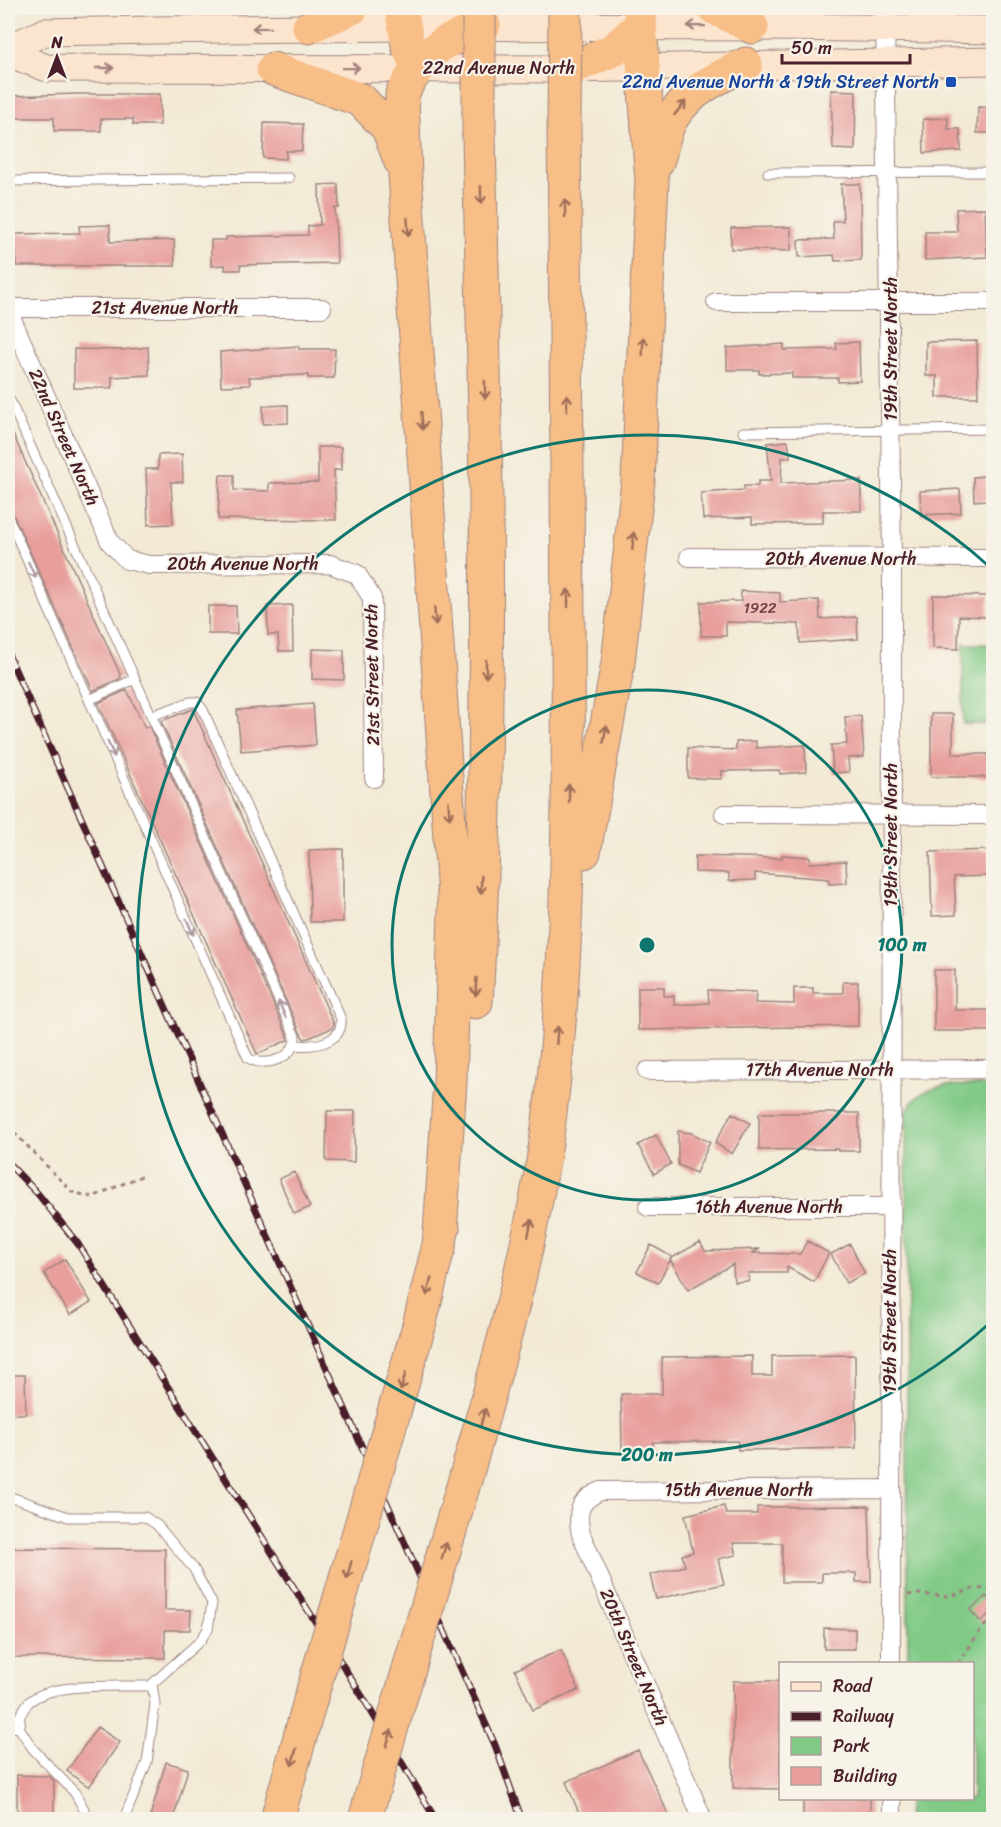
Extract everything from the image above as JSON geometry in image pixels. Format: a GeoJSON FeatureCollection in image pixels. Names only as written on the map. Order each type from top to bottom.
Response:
{"type":"FeatureCollection","features":[{"type":"Feature","properties":{"kind":"highway"},"geometry":{"type":"LineString","coordinates":[[309,27],[352,8]]}},
{"type":"Feature","properties":{"kind":"highway"},"geometry":{"type":"LineString","coordinates":[[369,1807],[467,1473],[520,1278],[540,1179],[554,1076],[569,799],[565,8]]}},
{"type":"Feature","properties":{"kind":"highway"},"geometry":{"type":"LineString","coordinates":[[714,8],[752,27]]}},
{"type":"Feature","properties":{"kind":"highway"},"geometry":{"type":"LineString","coordinates":[[402,16],[417,67]]}},
{"type":"Feature","properties":{"kind":"highway"},"geometry":{"type":"LineString","coordinates":[[439,1248],[450,1082],[455,911],[405,175],[402,94],[417,67],[444,43],[481,16]]}},
{"type":"Feature","properties":{"kind":"highway"},"geometry":{"type":"LineString","coordinates":[[277,1820],[419,1326],[439,1248],[467,1082],[476,1001],[486,689],[486,419],[479,137],[481,16]]}},
{"type":"Feature","properties":{"kind":"highway"},"geometry":{"type":"LineString","coordinates":[[561,978],[618,663],[639,481],[652,181],[641,16]]}},
{"type":"Feature","properties":{"kind":"highway"},"geometry":{"type":"LineString","coordinates":[[569,69],[613,50],[641,16]]}},
{"type":"Feature","properties":{"kind":"highway"},"geometry":{"type":"LineString","coordinates":[[652,181],[671,119],[676,112],[687,99],[717,77],[746,64]]}},
{"type":"Feature","properties":{"kind":"highway"},"geometry":{"type":"LineString","coordinates":[[273,69],[361,100],[388,128],[405,175]]}},
{"type":"Feature","properties":{"kind":"main road"},"geometry":{"type":"LineString","coordinates":[[8,48],[45,32],[309,27],[402,16],[641,16],[752,27],[885,18],[993,30]]}},
{"type":"Feature","properties":{"kind":"main road","name":"22nd Avenue North"},"geometry":{"type":"LineString","coordinates":[[8,53],[47,68],[569,69],[885,61],[993,61]]}},
{"type":"Feature","properties":{"kind":"street","name":"19th Street North"},"geometry":{"type":"LineString","coordinates":[[885,18],[891,303],[892,560],[889,1207],[891,1662]]}},
{"type":"Feature","properties":{"kind":"street"},"geometry":{"type":"LineString","coordinates":[[716,302],[993,302]]}},
{"type":"Feature","properties":{"kind":"street","name":"21st Avenue North"},"geometry":{"type":"LineString","coordinates":[[8,309],[322,308]]}},
{"type":"Feature","properties":{"kind":"street","name":"22nd Street North"},"geometry":{"type":"LineString","coordinates":[[8,309],[110,542],[127,560]]}},
{"type":"Feature","properties":{"kind":"street","name":"20th Avenue North"},"geometry":{"type":"LineString","coordinates":[[689,557],[892,560],[993,558]]}},
{"type":"Feature","properties":{"kind":"street","name":"20th Avenue North"},"geometry":{"type":"LineString","coordinates":[[127,560],[149,565],[330,564],[357,574]]}},
{"type":"Feature","properties":{"kind":"street","name":"21st Street North"},"geometry":{"type":"LineString","coordinates":[[357,574],[372,598],[374,778]]}},
{"type":"Feature","properties":{"kind":"street"},"geometry":{"type":"LineString","coordinates":[[724,814],[993,815]]}},
{"type":"Feature","properties":{"kind":"street","name":"17th Avenue North"},"geometry":{"type":"LineString","coordinates":[[647,1071],[993,1069]]}},
{"type":"Feature","properties":{"kind":"street","name":"16th Avenue North"},"geometry":{"type":"LineString","coordinates":[[648,1207],[889,1207]]}},
{"type":"Feature","properties":{"kind":"street","name":"15th Avenue North"},"geometry":{"type":"LineString","coordinates":[[588,1496],[601,1491],[890,1489]]}},
{"type":"Feature","properties":{"kind":"street","name":"20th Street North"},"geometry":{"type":"LineString","coordinates":[[588,1496],[580,1505],[578,1512],[581,1534],[703,1820]]}},
{"type":"Feature","properties":{"kind":"street"},"geometry":{"type":"LineString","coordinates":[[892,1800],[892,1820]]}},
{"type":"Feature","properties":{"kind":"lane"},"geometry":{"type":"LineString","coordinates":[[768,173],[993,172]]}},
{"type":"Feature","properties":{"kind":"lane"},"geometry":{"type":"LineString","coordinates":[[8,181],[289,178]]}},
{"type":"Feature","properties":{"kind":"lane"},"geometry":{"type":"LineString","coordinates":[[8,396],[295,1036],[295,1045],[290,1052],[270,1062],[257,1064],[248,1058],[8,517]]}},
{"type":"Feature","properties":{"kind":"lane"},"geometry":{"type":"LineString","coordinates":[[744,432],[993,429]]}},
{"type":"Feature","properties":{"kind":"lane"},"geometry":{"type":"LineString","coordinates":[[89,700],[135,679]]}},
{"type":"Feature","properties":{"kind":"lane"},"geometry":{"type":"LineString","coordinates":[[152,716],[190,702],[197,702],[203,710],[341,1019],[342,1028],[337,1036],[325,1042],[295,1045]]}},
{"type":"Feature","properties":{"kind":"lane"},"geometry":{"type":"LineString","coordinates":[[8,1496],[68,1517],[146,1517],[157,1525],[194,1569],[212,1602],[208,1629],[200,1641],[152,1686],[68,1689],[46,1694],[29,1702],[12,1723],[75,1793],[86,1814],[95,1819],[124,1819],[147,1762],[155,1704],[152,1686]]}},
{"type":"Feature","properties":{"kind":"path"},"geometry":{"type":"LineString","coordinates":[[8,1126],[72,1192],[92,1197],[144,1176]]}},
{"type":"Feature","properties":{"kind":"path"},"geometry":{"type":"LineString","coordinates":[[891,1598],[924,1592],[948,1596],[965,1590],[983,1588],[993,1593]]}},
{"type":"Feature","properties":{"kind":"path"},"geometry":{"type":"LineString","coordinates":[[959,1662],[982,1628],[993,1618]]}},
{"type":"Feature","properties":{"kind":"green space"},"geometry":{"type":"Polygon","coordinates":[[[963,644],[993,644],[993,724],[963,724],[963,644]]]}},
{"type":"Feature","properties":{"kind":"green space"},"geometry":{"type":"Polygon","coordinates":[[[956,1085],[993,1086],[993,1819],[908,1819],[908,1800],[974,1800],[974,1662],[908,1662],[906,1113],[922,1094],[932,1089],[956,1085]]]}},
{"type":"Feature","properties":{"kind":"building"},"geometry":{"type":"Polygon","coordinates":[[[831,90],[856,91],[855,150],[833,149],[831,90]]]}},
{"type":"Feature","properties":{"kind":"building"},"geometry":{"type":"Polygon","coordinates":[[[160,94],[160,125],[133,125],[133,119],[101,119],[101,131],[54,131],[54,118],[8,118],[8,96],[160,94]]]}},
{"type":"Feature","properties":{"kind":"building"},"geometry":{"type":"Polygon","coordinates":[[[978,107],[993,108],[993,133],[977,133],[978,107]]]}},
{"type":"Feature","properties":{"kind":"building"},"geometry":{"type":"Polygon","coordinates":[[[948,118],[948,129],[960,129],[961,151],[924,153],[923,119],[948,118]]]}},
{"type":"Feature","properties":{"kind":"building"},"geometry":{"type":"Polygon","coordinates":[[[264,123],[303,124],[302,151],[286,151],[286,159],[263,158],[264,123]]]}},
{"type":"Feature","properties":{"kind":"building"},"geometry":{"type":"Polygon","coordinates":[[[338,184],[339,208],[335,208],[337,263],[240,265],[240,270],[225,270],[225,265],[211,266],[211,240],[226,240],[226,237],[308,235],[308,226],[320,225],[319,185],[338,184]]]}},
{"type":"Feature","properties":{"kind":"building"},"geometry":{"type":"Polygon","coordinates":[[[841,184],[860,184],[861,260],[835,261],[834,255],[799,257],[798,240],[834,239],[833,221],[843,221],[841,184]]]}},
{"type":"Feature","properties":{"kind":"building"},"geometry":{"type":"Polygon","coordinates":[[[985,208],[987,257],[925,260],[925,232],[957,232],[956,209],[985,208]]]}},
{"type":"Feature","properties":{"kind":"building"},"geometry":{"type":"Polygon","coordinates":[[[110,225],[110,242],[174,240],[175,266],[16,266],[15,234],[80,233],[79,226],[110,225]]]}},
{"type":"Feature","properties":{"kind":"building"},"geometry":{"type":"Polygon","coordinates":[[[791,227],[791,251],[731,249],[731,228],[791,227]]]}},
{"type":"Feature","properties":{"kind":"building"},"geometry":{"type":"Polygon","coordinates":[[[977,341],[978,397],[937,397],[937,376],[926,376],[926,342],[977,341]]]}},
{"type":"Feature","properties":{"kind":"building"},"geometry":{"type":"Polygon","coordinates":[[[859,342],[860,381],[838,382],[838,378],[792,378],[792,373],[759,374],[759,370],[727,370],[727,348],[784,344],[784,350],[837,349],[836,343],[859,342]]]}},
{"type":"Feature","properties":{"kind":"building"},"geometry":{"type":"Polygon","coordinates":[[[298,346],[299,349],[335,349],[334,378],[308,378],[308,375],[249,377],[250,385],[221,386],[220,352],[298,346]]]}},
{"type":"Feature","properties":{"kind":"building"},"geometry":{"type":"Polygon","coordinates":[[[148,347],[149,375],[112,377],[112,388],[74,388],[74,349],[122,350],[148,347]]]}},
{"type":"Feature","properties":{"kind":"building"},"geometry":{"type":"Polygon","coordinates":[[[288,405],[288,423],[263,424],[263,406],[288,405]]]}},
{"type":"Feature","properties":{"kind":"building"},"geometry":{"type":"Polygon","coordinates":[[[8,423],[120,674],[121,678],[93,691],[8,503],[8,423]]]}},
{"type":"Feature","properties":{"kind":"building"},"geometry":{"type":"Polygon","coordinates":[[[788,441],[790,457],[782,458],[781,483],[861,480],[861,511],[823,511],[823,523],[752,524],[752,517],[703,519],[701,493],[744,490],[744,486],[758,486],[758,481],[771,481],[767,443],[788,441]]]}},
{"type":"Feature","properties":{"kind":"building"},"geometry":{"type":"Polygon","coordinates":[[[318,447],[341,447],[341,470],[334,470],[336,520],[218,519],[220,475],[234,475],[234,490],[269,491],[269,483],[318,482],[318,447]]]}},
{"type":"Feature","properties":{"kind":"building"},"geometry":{"type":"Polygon","coordinates":[[[182,454],[183,482],[171,482],[173,524],[148,525],[146,469],[158,469],[158,455],[182,454]]]}},
{"type":"Feature","properties":{"kind":"building"},"geometry":{"type":"Polygon","coordinates":[[[986,476],[987,500],[974,501],[973,477],[986,476]]]}},
{"type":"Feature","properties":{"kind":"building"},"geometry":{"type":"Polygon","coordinates":[[[960,489],[961,513],[921,515],[920,491],[960,489]]]}},
{"type":"Feature","properties":{"kind":"building"},"geometry":{"type":"Polygon","coordinates":[[[741,591],[780,593],[780,602],[819,600],[820,619],[857,617],[858,639],[800,643],[799,624],[726,622],[726,636],[701,636],[701,602],[741,601],[741,591]]]}},
{"type":"Feature","properties":{"kind":"building"},"geometry":{"type":"Polygon","coordinates":[[[933,595],[989,596],[988,617],[959,616],[958,649],[933,648],[933,595]]]}},
{"type":"Feature","properties":{"kind":"building"},"geometry":{"type":"Polygon","coordinates":[[[292,605],[293,651],[279,651],[278,635],[268,635],[267,606],[292,605]]]}},
{"type":"Feature","properties":{"kind":"building"},"geometry":{"type":"Polygon","coordinates":[[[208,606],[236,606],[237,634],[208,634],[208,606]]]}},
{"type":"Feature","properties":{"kind":"building"},"geometry":{"type":"Polygon","coordinates":[[[312,649],[344,650],[344,680],[312,679],[312,649]]]}},
{"type":"Feature","properties":{"kind":"building"},"geometry":{"type":"Polygon","coordinates":[[[127,690],[145,728],[149,726],[288,1037],[288,1040],[257,1054],[98,703],[127,690]]]}},
{"type":"Feature","properties":{"kind":"building"},"geometry":{"type":"Polygon","coordinates":[[[313,704],[316,745],[241,751],[237,710],[313,704]]]}},
{"type":"Feature","properties":{"kind":"building"},"geometry":{"type":"Polygon","coordinates":[[[193,709],[334,1024],[332,1028],[309,1038],[304,1039],[301,1034],[161,721],[193,709]]]}},
{"type":"Feature","properties":{"kind":"building"},"geometry":{"type":"Polygon","coordinates":[[[931,714],[953,714],[953,754],[988,754],[988,777],[931,777],[931,714]]]}},
{"type":"Feature","properties":{"kind":"building"},"geometry":{"type":"Polygon","coordinates":[[[861,716],[864,757],[848,758],[849,772],[833,773],[831,745],[847,744],[845,717],[861,716]]]}},
{"type":"Feature","properties":{"kind":"building"},"geometry":{"type":"Polygon","coordinates":[[[756,741],[756,748],[805,745],[806,772],[780,774],[779,770],[722,771],[722,779],[688,778],[688,748],[736,750],[736,742],[756,741]]]}},
{"type":"Feature","properties":{"kind":"building"},"geometry":{"type":"Polygon","coordinates":[[[343,849],[343,922],[310,922],[309,850],[343,849]]]}},
{"type":"Feature","properties":{"kind":"building"},"geometry":{"type":"Polygon","coordinates":[[[989,850],[990,876],[954,877],[956,915],[932,916],[930,852],[989,850]]]}},
{"type":"Feature","properties":{"kind":"building"},"geometry":{"type":"Polygon","coordinates":[[[782,855],[810,857],[810,863],[846,861],[847,883],[829,884],[829,879],[755,873],[755,880],[729,881],[729,873],[695,872],[695,856],[782,858],[782,855]]]}},
{"type":"Feature","properties":{"kind":"building"},"geometry":{"type":"Polygon","coordinates":[[[934,970],[955,970],[955,1010],[990,1010],[990,1031],[934,1031],[934,970]]]}},
{"type":"Feature","properties":{"kind":"building"},"geometry":{"type":"Polygon","coordinates":[[[843,982],[858,982],[858,1026],[638,1030],[638,987],[664,987],[664,996],[674,996],[674,1005],[709,1003],[708,990],[756,992],[755,1003],[794,1004],[794,988],[813,988],[813,993],[843,993],[843,982]]]}},
{"type":"Feature","properties":{"kind":"building"},"geometry":{"type":"Polygon","coordinates":[[[327,1111],[355,1111],[354,1162],[326,1161],[327,1111]]]}},
{"type":"Feature","properties":{"kind":"building"},"geometry":{"type":"Polygon","coordinates":[[[732,1113],[750,1123],[732,1154],[715,1143],[732,1113]]]}},
{"type":"Feature","properties":{"kind":"building"},"geometry":{"type":"Polygon","coordinates":[[[759,1113],[859,1113],[859,1151],[759,1150],[759,1113]]]}},
{"type":"Feature","properties":{"kind":"building"},"geometry":{"type":"Polygon","coordinates":[[[678,1131],[691,1133],[710,1142],[696,1173],[678,1165],[678,1131]]]}},
{"type":"Feature","properties":{"kind":"building"},"geometry":{"type":"Polygon","coordinates":[[[656,1135],[671,1164],[654,1174],[638,1145],[656,1135]]]}},
{"type":"Feature","properties":{"kind":"building"},"geometry":{"type":"Polygon","coordinates":[[[294,1172],[310,1207],[294,1214],[279,1179],[294,1172]]]}},
{"type":"Feature","properties":{"kind":"building"},"geometry":{"type":"Polygon","coordinates":[[[807,1241],[829,1253],[814,1282],[787,1267],[787,1273],[748,1273],[749,1281],[734,1282],[733,1264],[688,1290],[670,1259],[700,1242],[705,1251],[760,1249],[752,1253],[800,1254],[807,1241]]]}},
{"type":"Feature","properties":{"kind":"building"},"geometry":{"type":"Polygon","coordinates":[[[850,1244],[865,1274],[846,1283],[831,1254],[850,1244]]]}},
{"type":"Feature","properties":{"kind":"building"},"geometry":{"type":"Polygon","coordinates":[[[651,1245],[672,1257],[658,1283],[637,1272],[651,1245]]]}},
{"type":"Feature","properties":{"kind":"building"},"geometry":{"type":"Polygon","coordinates":[[[65,1259],[91,1302],[70,1315],[44,1273],[65,1259]]]}},
{"type":"Feature","properties":{"kind":"building"},"geometry":{"type":"Polygon","coordinates":[[[855,1355],[856,1448],[738,1450],[738,1441],[653,1442],[653,1451],[622,1451],[621,1394],[662,1394],[662,1357],[752,1356],[752,1376],[772,1376],[772,1356],[855,1355]]]}},
{"type":"Feature","properties":{"kind":"building"},"geometry":{"type":"Polygon","coordinates":[[[8,1375],[25,1375],[26,1414],[8,1414],[8,1375]]]}},
{"type":"Feature","properties":{"kind":"building"},"geometry":{"type":"Polygon","coordinates":[[[724,1506],[726,1514],[757,1514],[757,1507],[869,1506],[871,1582],[856,1582],[856,1573],[822,1573],[822,1582],[782,1582],[782,1543],[733,1543],[736,1555],[718,1559],[724,1584],[656,1599],[650,1575],[685,1566],[682,1555],[693,1552],[685,1515],[724,1506]]]}},
{"type":"Feature","properties":{"kind":"building"},"geometry":{"type":"Polygon","coordinates":[[[8,1548],[165,1549],[165,1610],[191,1610],[190,1630],[165,1630],[165,1658],[11,1657],[12,1602],[8,1602],[8,1548]]]}},
{"type":"Feature","properties":{"kind":"building"},"geometry":{"type":"Polygon","coordinates":[[[986,1596],[993,1604],[993,1610],[981,1622],[970,1610],[986,1596]]]}},
{"type":"Feature","properties":{"kind":"building"},"geometry":{"type":"Polygon","coordinates":[[[824,1628],[855,1629],[855,1649],[824,1649],[824,1628]]]}},
{"type":"Feature","properties":{"kind":"building"},"geometry":{"type":"Polygon","coordinates":[[[561,1650],[579,1690],[533,1710],[515,1670],[561,1650]]]}},
{"type":"Feature","properties":{"kind":"building"},"geometry":{"type":"Polygon","coordinates":[[[733,1681],[779,1681],[779,1789],[733,1788],[733,1681]]]}},
{"type":"Feature","properties":{"kind":"building"},"geometry":{"type":"Polygon","coordinates":[[[97,1727],[120,1742],[89,1787],[67,1771],[97,1727]]]}},
{"type":"Feature","properties":{"kind":"building"},"geometry":{"type":"Polygon","coordinates":[[[638,1750],[671,1820],[582,1820],[566,1782],[638,1750]]]}},
{"type":"Feature","properties":{"kind":"building"},"geometry":{"type":"Polygon","coordinates":[[[166,1762],[188,1769],[173,1820],[149,1820],[166,1762]]]}},
{"type":"Feature","properties":{"kind":"building"},"geometry":{"type":"Polygon","coordinates":[[[17,1775],[49,1776],[54,1781],[54,1820],[17,1820],[17,1775]]]}},
{"type":"Feature","properties":{"kind":"building"},"geometry":{"type":"Polygon","coordinates":[[[803,1800],[870,1800],[870,1820],[803,1820],[803,1800]]]}},
{"type":"Feature","properties":{"kind":"railway"},"geometry":{"type":"LineString","coordinates":[[8,654],[495,1745],[522,1820]]}},
{"type":"Feature","properties":{"kind":"railway"},"geometry":{"type":"LineString","coordinates":[[8,1163],[38,1194],[78,1244],[362,1696],[436,1820]]}},
{"type":"Feature","properties":{"kind":"place","name":"22nd Avenue North & 19th Street North"},"geometry":{"type":"Point","coordinates":[951,82]}}]}
